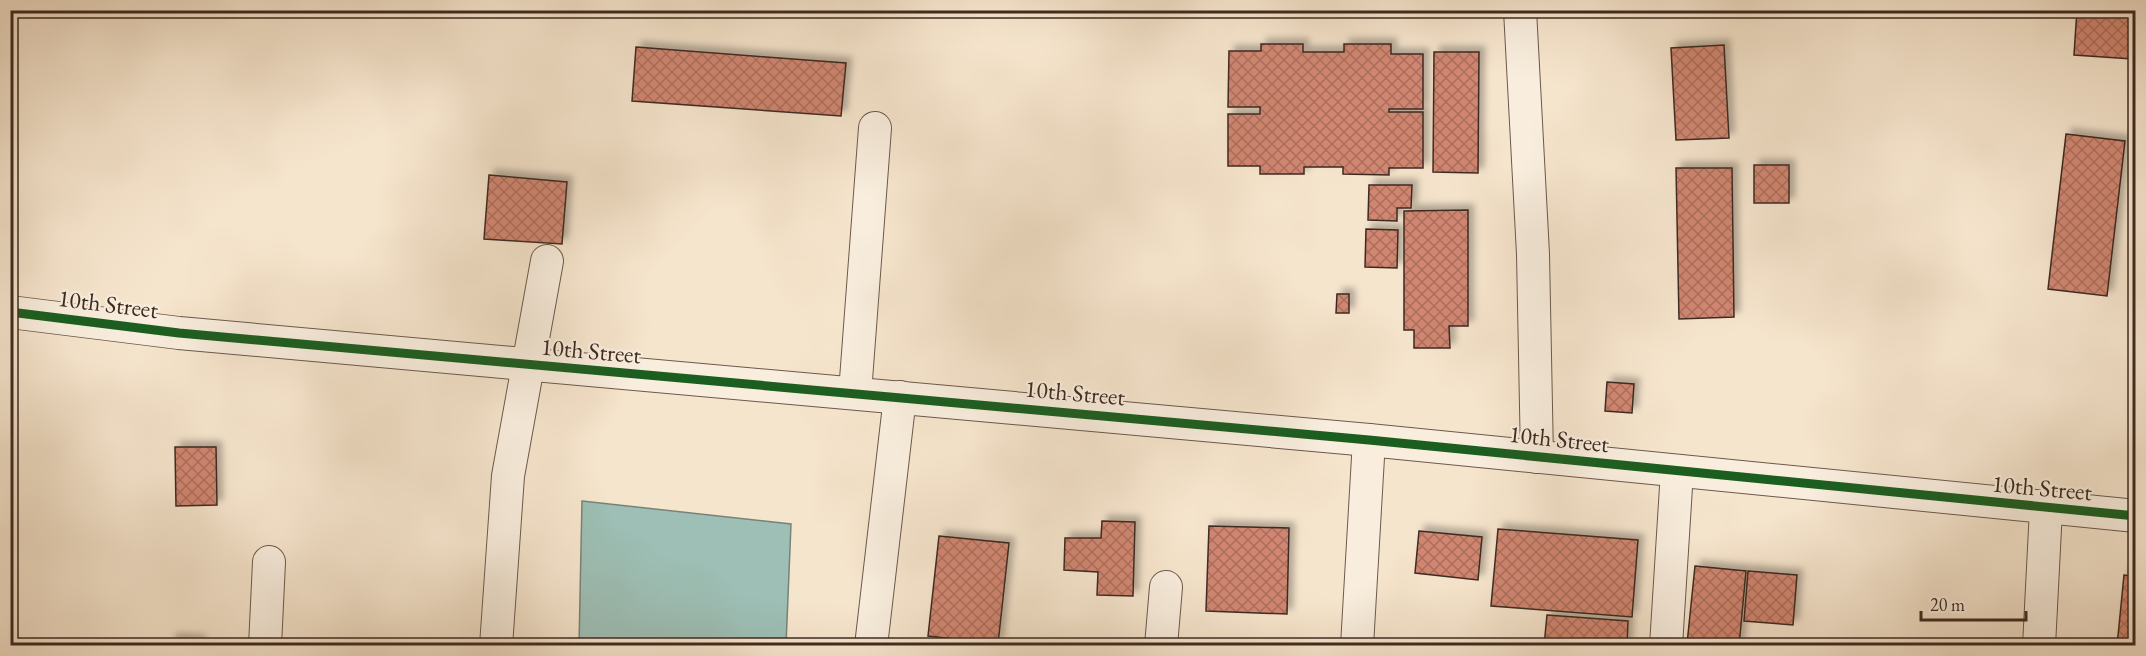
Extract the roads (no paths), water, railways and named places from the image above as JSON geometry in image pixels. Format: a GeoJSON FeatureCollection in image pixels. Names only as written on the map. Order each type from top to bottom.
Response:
{"type":"FeatureCollection","features":[{"type":"Feature","properties":{"kind":"street"},"geometry":{"type":"LineString","coordinates":[[1520,10],[1533,254],[1537,457]]}},
{"type":"Feature","properties":{"kind":"street"},"geometry":{"type":"LineString","coordinates":[[855,393],[875,128]]}},
{"type":"Feature","properties":{"kind":"street"},"geometry":{"type":"LineString","coordinates":[[496,645],[508,476],[526,366],[547,261]]}},
{"type":"Feature","properties":{"kind":"street","name":"10th Street"},"geometry":{"type":"LineString","coordinates":[[10,312],[179,333],[526,366],[855,393],[1370,440],[2046,509],[2136,516]]}},
{"type":"Feature","properties":{"kind":"street"},"geometry":{"type":"LineString","coordinates":[[871,645],[900,397]]}},
{"type":"Feature","properties":{"kind":"street"},"geometry":{"type":"LineString","coordinates":[[1358,645],[1370,440]]}},
{"type":"Feature","properties":{"kind":"street"},"geometry":{"type":"LineString","coordinates":[[1666,645],[1677,471]]}},
{"type":"Feature","properties":{"kind":"street"},"geometry":{"type":"LineString","coordinates":[[2039,645],[2046,509]]}},
{"type":"Feature","properties":{"kind":"street"},"geometry":{"type":"LineString","coordinates":[[265,645],[268,562]]}},
{"type":"Feature","properties":{"kind":"street"},"geometry":{"type":"LineString","coordinates":[[1161,645],[1166,586]]}},
{"type":"Feature","properties":{"kind":"water"},"geometry":{"type":"Polygon","coordinates":[[[582,501],[791,524],[786,645],[579,645],[582,501]]]}}]}
